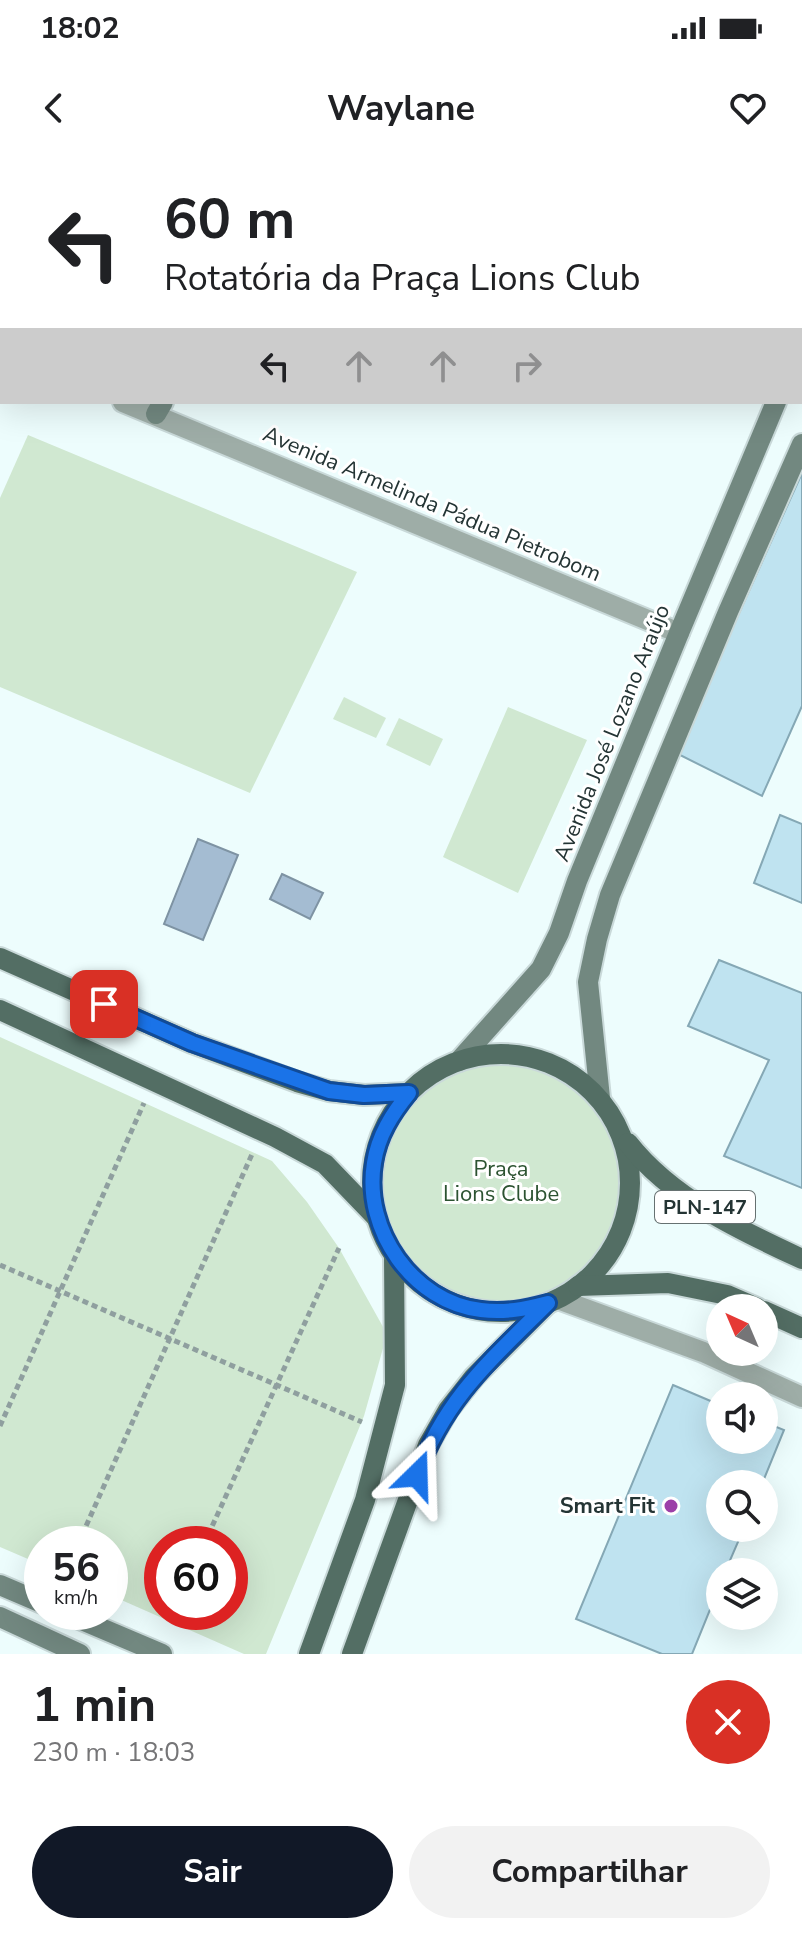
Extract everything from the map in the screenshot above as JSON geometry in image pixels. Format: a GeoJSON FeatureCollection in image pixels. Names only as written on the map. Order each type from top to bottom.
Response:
{"type":"FeatureCollection","features":[{"type":"Feature","properties":{"kind":"main road"},"geometry":{"type":"LineString","coordinates":[[0,958],[192,1043],[297,1082],[329,1091],[364,1095],[409,1093]]}},
{"type":"Feature","properties":{"kind":"main road"},"geometry":{"type":"LineString","coordinates":[[0,1010],[275,1137],[325,1164],[376,1217]]}},
{"type":"Feature","properties":{"kind":"main road","name":"PLN-147"},"geometry":{"type":"LineString","coordinates":[[622,1136],[630,1168],[629,1202],[620,1234],[603,1263],[578,1286],[553,1301],[514,1312],[479,1310],[446,1300],[417,1281],[394,1255],[376,1217],[372,1191],[380,1138],[392,1114],[409,1093],[433,1074],[459,1061],[484,1055],[510,1054],[536,1058],[559,1067],[581,1081],[600,1098],[622,1136],[645,1164],[676,1190],[754,1237],[802,1259]]}},
{"type":"Feature","properties":{"kind":"main road"},"geometry":{"type":"LineString","coordinates":[[309,1654],[365,1500],[395,1385],[394,1255]]}},
{"type":"Feature","properties":{"kind":"main road"},"geometry":{"type":"LineString","coordinates":[[578,1286],[668,1283],[722,1294]]}},
{"type":"Feature","properties":{"kind":"main road"},"geometry":{"type":"LineString","coordinates":[[352,1654],[428,1445],[448,1410],[474,1377],[553,1301]]}},
{"type":"Feature","properties":{"kind":"main road"},"geometry":{"type":"LineString","coordinates":[[778,1317],[802,1328]]}},
{"type":"Feature","properties":{"kind":"street","name":"Avenida Armelinda Pádua Pietrobom"},"geometry":{"type":"LineString","coordinates":[[135,404],[160,408],[679,633]]}},
{"type":"Feature","properties":{"kind":"street","name":"Avenida José Lozano Araújo"},"geometry":{"type":"LineString","coordinates":[[459,1061],[541,969],[559,933],[577,881],[775,404]]}},
{"type":"Feature","properties":{"kind":"street"},"geometry":{"type":"LineString","coordinates":[[600,1098],[588,982],[610,895],[802,444]]}},
{"type":"Feature","properties":{"kind":"street"},"geometry":{"type":"LineString","coordinates":[[553,1301],[703,1352],[802,1397]]}},
{"type":"Feature","properties":{"kind":"street"},"geometry":{"type":"LineString","coordinates":[[24,1595],[5,1587],[0,1616],[80,1654]]}},
{"type":"Feature","properties":{"kind":"street"},"geometry":{"type":"LineString","coordinates":[[105,1630],[162,1654]]}},
{"type":"Feature","properties":{"kind":"path"},"geometry":{"type":"LineString","coordinates":[[0,1426],[144,1103]]}},
{"type":"Feature","properties":{"kind":"path"},"geometry":{"type":"LineString","coordinates":[[86,1526],[253,1152]]}},
{"type":"Feature","properties":{"kind":"path"},"geometry":{"type":"LineString","coordinates":[[212,1526],[339,1248]]}},
{"type":"Feature","properties":{"kind":"path"},"geometry":{"type":"LineString","coordinates":[[0,1265],[362,1422]]}},
{"type":"Feature","properties":{"kind":"green space"},"geometry":{"type":"Polygon","coordinates":[[[28,435],[357,572],[250,793],[0,687],[0,498],[28,435]]]}},
{"type":"Feature","properties":{"kind":"green space"},"geometry":{"type":"Polygon","coordinates":[[[344,697],[386,718],[376,738],[333,719],[344,697]]]}},
{"type":"Feature","properties":{"kind":"green space"},"geometry":{"type":"Polygon","coordinates":[[[508,707],[587,740],[518,893],[443,857],[508,707]]]}},
{"type":"Feature","properties":{"kind":"green space"},"geometry":{"type":"Polygon","coordinates":[[[399,718],[443,739],[430,766],[386,745],[399,718]]]}},
{"type":"Feature","properties":{"kind":"green space"},"geometry":{"type":"Polygon","coordinates":[[[0,1037],[272,1161],[307,1202],[339,1248],[387,1334],[364,1416],[266,1654],[244,1654],[189,1630],[248,1630],[248,1526],[144,1526],[144,1610],[128,1603],[128,1526],[24,1526],[24,1557],[0,1547],[0,1037]]]}},
{"type":"Feature","properties":{"kind":"green space","name":"Praça Lions Clube"},"geometry":{"type":"Polygon","coordinates":[[[501,1063],[524,1065],[547,1072],[585,1098],[611,1136],[618,1159],[618,1205],[611,1228],[585,1266],[547,1292],[524,1299],[501,1301],[478,1299],[455,1292],[417,1266],[391,1228],[384,1205],[382,1182],[384,1159],[391,1136],[417,1098],[455,1072],[478,1065],[501,1063]]]}},
{"type":"Feature","properties":{"kind":"water"},"geometry":{"type":"Polygon","coordinates":[[[198,839],[238,855],[203,940],[164,924],[198,839]]]}},
{"type":"Feature","properties":{"kind":"water"},"geometry":{"type":"Polygon","coordinates":[[[282,874],[323,893],[310,919],[270,899],[282,874]]]}},
{"type":"Feature","properties":{"kind":"building"},"geometry":{"type":"Polygon","coordinates":[[[802,473],[802,706],[762,796],[676,753],[802,473]]]}},
{"type":"Feature","properties":{"kind":"building"},"geometry":{"type":"Polygon","coordinates":[[[780,815],[802,824],[802,903],[754,883],[780,815]]]}},
{"type":"Feature","properties":{"kind":"building"},"geometry":{"type":"Polygon","coordinates":[[[719,960],[802,993],[802,1188],[724,1156],[769,1060],[688,1026],[719,960]]]}},
{"type":"Feature","properties":{"kind":"building","name":"Smart Fit"},"geometry":{"type":"Polygon","coordinates":[[[673,1385],[706,1399],[706,1454],[774,1454],[768,1470],[706,1470],[706,1542],[738,1542],[731,1558],[706,1558],[706,1620],[692,1654],[662,1654],[576,1619],[673,1385]]]}},
{"type":"Feature","properties":{"kind":"building","name":"Smart Fit"},"geometry":{"type":"Polygon","coordinates":[[[778,1428],[784,1430],[778,1445],[778,1428]]]}},
{"type":"Feature","properties":{"kind":"place","name":"Smart Fit"},"geometry":{"type":"Point","coordinates":[671,1506]}},
{"type":"Feature","properties":{"kind":"route"},"geometry":{"type":"LineString","coordinates":[[104,1004],[192,1043],[297,1082],[329,1091],[364,1095],[409,1093],[392,1114],[380,1138],[374,1164],[372,1191],[376,1217],[394,1255],[417,1281],[446,1300],[479,1310],[514,1312],[548,1303],[474,1377],[448,1410],[428,1445],[417,1475]]}}]}
